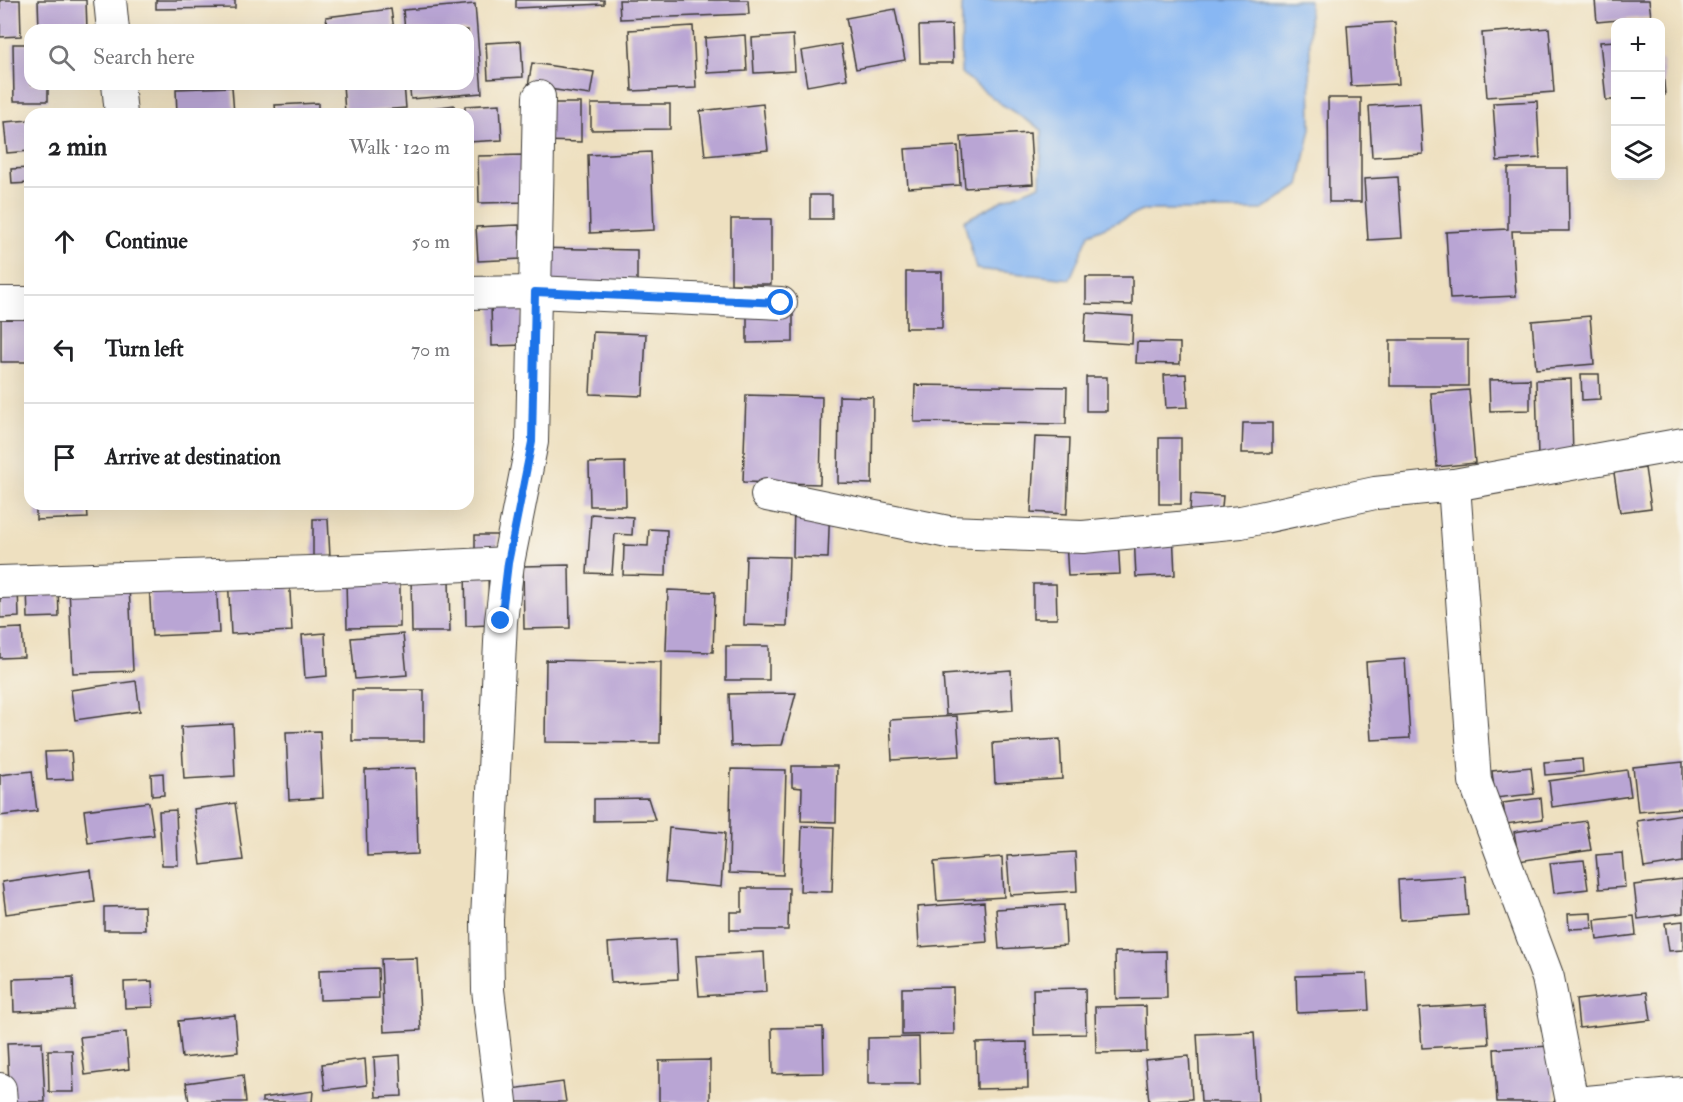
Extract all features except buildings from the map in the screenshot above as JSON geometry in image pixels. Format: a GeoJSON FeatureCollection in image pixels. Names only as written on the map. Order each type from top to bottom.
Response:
{"type":"FeatureCollection","features":[{"type":"Feature","properties":{"kind":"street"},"geometry":{"type":"LineString","coordinates":[[110,0],[112,24]]}},
{"type":"Feature","properties":{"kind":"street"},"geometry":{"type":"LineString","coordinates":[[119,90],[120,108]]}},
{"type":"Feature","properties":{"kind":"street"},"geometry":{"type":"LineString","coordinates":[[501,1102],[488,990],[486,921],[501,621],[508,563],[532,442],[539,97]]}},
{"type":"Feature","properties":{"kind":"street"},"geometry":{"type":"LineString","coordinates":[[474,293],[535,292],[781,303]]}},
{"type":"Feature","properties":{"kind":"street"},"geometry":{"type":"LineString","coordinates":[[0,303],[24,303]]}},
{"type":"Feature","properties":{"kind":"street"},"geometry":{"type":"LineString","coordinates":[[767,495],[948,532],[1083,537],[1241,522],[1375,493],[1454,485],[1683,444]]}},
{"type":"Feature","properties":{"kind":"street"},"geometry":{"type":"LineString","coordinates":[[1454,485],[1475,781],[1548,978],[1572,1102]]}},
{"type":"Feature","properties":{"kind":"street"},"geometry":{"type":"LineString","coordinates":[[0,582],[508,563]]}},
{"type":"Feature","properties":{"kind":"street"},"geometry":{"type":"LineString","coordinates":[[0,1089],[1,1102]]}},
{"type":"Feature","properties":{"kind":"street"},"geometry":{"type":"LineString","coordinates":[[1587,1102],[1683,1093]]}},
{"type":"Feature","properties":{"kind":"water"},"geometry":{"type":"Polygon","coordinates":[[[962,0],[1309,0],[1311,128],[1299,186],[1262,210],[1144,210],[1089,234],[1070,279],[976,269],[964,221],[1003,200],[1040,185],[1042,130],[1001,104],[961,73],[962,0]]]}},
{"type":"Feature","properties":{"kind":"route"},"geometry":{"type":"LineString","coordinates":[[501,621],[508,563],[532,442],[535,292],[781,303]]}}]}
